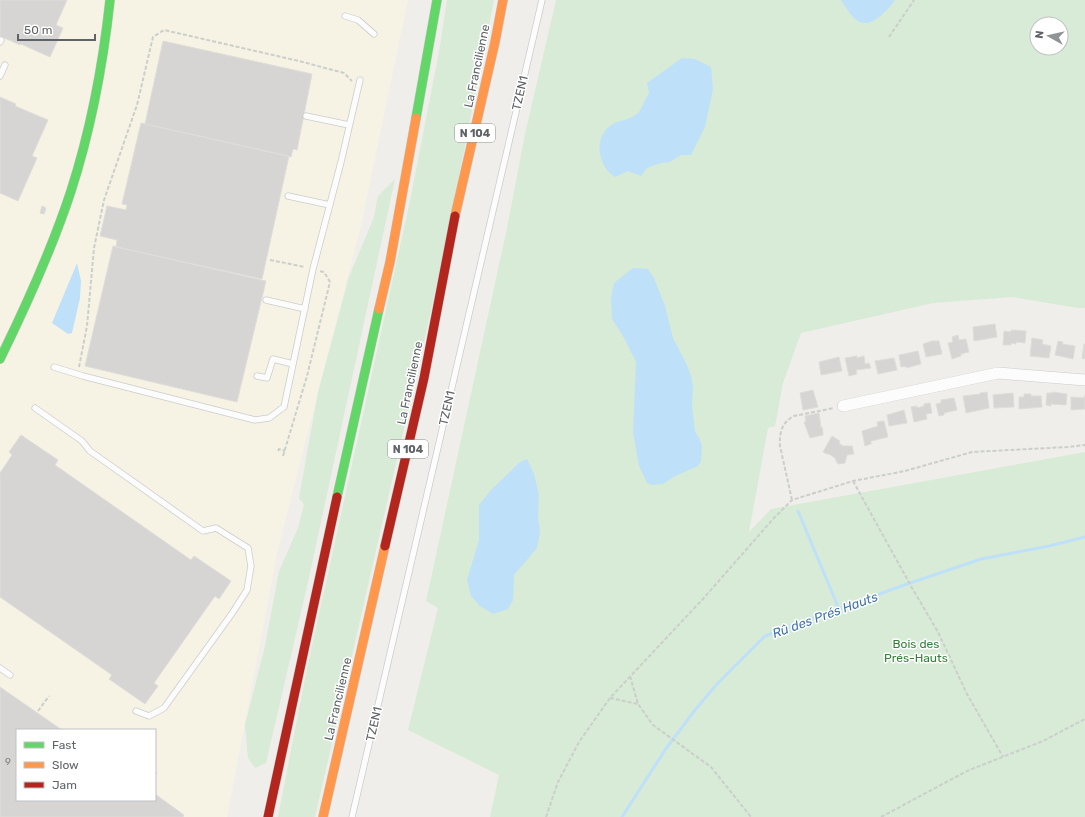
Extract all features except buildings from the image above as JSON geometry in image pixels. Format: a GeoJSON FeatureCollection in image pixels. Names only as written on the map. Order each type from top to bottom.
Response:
{"type":"FeatureCollection","features":[{"type":"Feature","properties":{"kind":"main road"},"geometry":{"type":"LineString","coordinates":[[0,359],[36,282],[72,190],[89,126],[106,41],[110,0]]}},
{"type":"Feature","properties":{"kind":"main road"},"geometry":{"type":"LineString","coordinates":[[268,817],[303,651],[390,262],[437,0]]}},
{"type":"Feature","properties":{"kind":"main road","name":"La Francilienne"},"geometry":{"type":"LineString","coordinates":[[324,817],[422,386],[454,223],[495,42],[503,0]]}},
{"type":"Feature","properties":{"kind":"main road"},"geometry":{"type":"LineString","coordinates":[[495,42],[508,17],[512,0]]}},
{"type":"Feature","properties":{"kind":"street"},"geometry":{"type":"LineString","coordinates":[[843,406],[998,373],[1085,380]]}},
{"type":"Feature","properties":{"kind":"lane","name":"TZEN1"},"geometry":{"type":"LineString","coordinates":[[352,817],[542,0]]}},
{"type":"Feature","properties":{"kind":"lane"},"geometry":{"type":"LineString","coordinates":[[345,16],[358,20],[374,34]]}},
{"type":"Feature","properties":{"kind":"lane"},"geometry":{"type":"LineString","coordinates":[[0,76],[5,65]]}},
{"type":"Feature","properties":{"kind":"lane"},"geometry":{"type":"LineString","coordinates":[[54,367],[77,375],[255,420],[269,418],[284,407],[313,269],[360,80]]}},
{"type":"Feature","properties":{"kind":"lane"},"geometry":{"type":"LineString","coordinates":[[306,116],[350,125]]}},
{"type":"Feature","properties":{"kind":"lane"},"geometry":{"type":"LineString","coordinates":[[288,196],[330,205]]}},
{"type":"Feature","properties":{"kind":"lane"},"geometry":{"type":"LineString","coordinates":[[266,300],[304,309]]}},
{"type":"Feature","properties":{"kind":"lane"},"geometry":{"type":"LineString","coordinates":[[257,376],[267,378],[273,359],[293,364]]}},
{"type":"Feature","properties":{"kind":"lane"},"geometry":{"type":"LineString","coordinates":[[35,408],[82,441],[90,451],[204,531],[216,528],[248,548],[251,566],[247,590],[233,612],[164,708],[149,716],[136,711]]}},
{"type":"Feature","properties":{"kind":"lane"},"geometry":{"type":"LineString","coordinates":[[0,668],[10,675]]}},
{"type":"Feature","properties":{"kind":"path"},"geometry":{"type":"LineString","coordinates":[[889,37],[914,0]]}},
{"type":"Feature","properties":{"kind":"path"},"geometry":{"type":"LineString","coordinates":[[77,375],[87,326],[94,248],[104,200],[138,104],[153,37],[164,30],[299,61],[344,73],[358,87]]}},
{"type":"Feature","properties":{"kind":"path"},"geometry":{"type":"LineString","coordinates":[[283,456],[307,376]]}},
{"type":"Feature","properties":{"kind":"path"},"geometry":{"type":"LineString","coordinates":[[792,500],[780,446],[782,428],[789,418],[794,416],[843,406]]}},
{"type":"Feature","properties":{"kind":"path"},"geometry":{"type":"LineString","coordinates":[[546,817],[561,775],[579,742],[610,698],[702,600],[774,518],[792,500],[853,481],[905,471],[972,452],[1068,448],[1085,445]]}},
{"type":"Feature","properties":{"kind":"path"},"geometry":{"type":"LineString","coordinates":[[278,451],[279,449],[285,451]]}},
{"type":"Feature","properties":{"kind":"path"},"geometry":{"type":"LineString","coordinates":[[853,481],[938,632],[967,694],[1003,757]]}},
{"type":"Feature","properties":{"kind":"path"},"geometry":{"type":"LineString","coordinates":[[630,676],[638,704],[653,725],[711,767],[751,817]]}},
{"type":"Feature","properties":{"kind":"path"},"geometry":{"type":"LineString","coordinates":[[38,711],[49,696]]}},
{"type":"Feature","properties":{"kind":"path"},"geometry":{"type":"LineString","coordinates":[[610,698],[638,704]]}},
{"type":"Feature","properties":{"kind":"path"},"geometry":{"type":"LineString","coordinates":[[881,817],[967,771],[1043,741],[1085,719]]}},
{"type":"Feature","properties":{"kind":"shaded area"},"geometry":{"type":"Polygon","coordinates":[[[0,0],[408,0],[361,225],[278,549],[227,817],[0,817],[0,0]]]}},
{"type":"Feature","properties":{"kind":"green space"},"geometry":{"type":"Polygon","coordinates":[[[447,0],[494,0],[441,267],[315,817],[278,817],[306,673],[410,201],[439,52],[447,0]]]}},
{"type":"Feature","properties":{"kind":"green space","name":"Bois des Prés-Hauts"},"geometry":{"type":"Polygon","coordinates":[[[556,0],[1085,0],[1085,308],[1012,297],[933,303],[801,333],[783,383],[775,426],[768,428],[749,532],[771,509],[1085,452],[1085,817],[490,817],[499,775],[408,730],[438,608],[426,601],[507,228],[525,134],[556,0]]]}},
{"type":"Feature","properties":{"kind":"green space"},"geometry":{"type":"Polygon","coordinates":[[[395,179],[308,582],[266,763],[255,768],[248,758],[245,725],[265,646],[279,571],[298,528],[304,505],[299,498],[318,392],[349,277],[374,217],[378,196],[395,179]]]}},
{"type":"Feature","properties":{"kind":"water"},"geometry":{"type":"Polygon","coordinates":[[[841,0],[895,0],[877,19],[865,23],[859,22],[854,18],[841,0]]]}},
{"type":"Feature","properties":{"kind":"water"},"geometry":{"type":"Polygon","coordinates":[[[682,58],[695,59],[711,67],[713,89],[705,127],[691,155],[681,155],[670,162],[661,163],[647,168],[641,176],[628,171],[615,177],[604,166],[600,154],[600,141],[602,135],[605,130],[613,124],[635,116],[641,109],[649,93],[647,83],[682,58]]]}},
{"type":"Feature","properties":{"kind":"water"},"geometry":{"type":"Polygon","coordinates":[[[77,263],[81,281],[80,298],[72,333],[68,334],[52,323],[77,263]]]}},
{"type":"Feature","properties":{"kind":"water"},"geometry":{"type":"Polygon","coordinates":[[[633,268],[648,269],[654,278],[665,306],[673,338],[691,376],[693,386],[692,405],[695,431],[702,446],[701,461],[698,466],[675,476],[663,484],[652,485],[647,483],[639,466],[633,433],[636,362],[623,336],[612,319],[611,297],[614,283],[633,268]]]}},
{"type":"Feature","properties":{"kind":"water"},"geometry":{"type":"Polygon","coordinates":[[[527,459],[534,474],[539,495],[538,517],[540,532],[537,548],[514,575],[513,600],[508,609],[493,614],[480,606],[471,596],[467,580],[479,540],[479,505],[491,490],[520,462],[527,459]]]}},
{"type":"Feature","properties":{"kind":"waterway"},"geometry":{"type":"LineString","coordinates":[[798,511],[839,609]]}},
{"type":"Feature","properties":{"kind":"waterway","name":"Rû des Prés Hauts"},"geometry":{"type":"LineString","coordinates":[[622,817],[665,750],[695,710],[717,684],[765,636],[904,585],[981,559],[1049,546],[1085,537]]}},
{"type":"Feature","properties":{"kind":"traffic: fast"},"geometry":{"type":"LineString","coordinates":[[0,359],[20,318],[56,234],[71,191],[85,144],[95,97],[104,49],[110,0]]}},
{"type":"Feature","properties":{"kind":"traffic: fast"},"geometry":{"type":"LineString","coordinates":[[416,118],[437,0]]}},
{"type":"Feature","properties":{"kind":"traffic: fast"},"geometry":{"type":"LineString","coordinates":[[337,497],[379,309]]}},
{"type":"Feature","properties":{"kind":"traffic: slow"},"geometry":{"type":"LineString","coordinates":[[455,216],[495,42],[503,0]]}},
{"type":"Feature","properties":{"kind":"traffic: slow"},"geometry":{"type":"LineString","coordinates":[[379,309],[390,262],[416,118]]}},
{"type":"Feature","properties":{"kind":"traffic: slow"},"geometry":{"type":"LineString","coordinates":[[323,817],[385,546]]}},
{"type":"Feature","properties":{"kind":"traffic: jam"},"geometry":{"type":"LineString","coordinates":[[385,546],[424,378],[455,216]]}},
{"type":"Feature","properties":{"kind":"traffic: jam"},"geometry":{"type":"LineString","coordinates":[[268,817],[337,497]]}}]}
